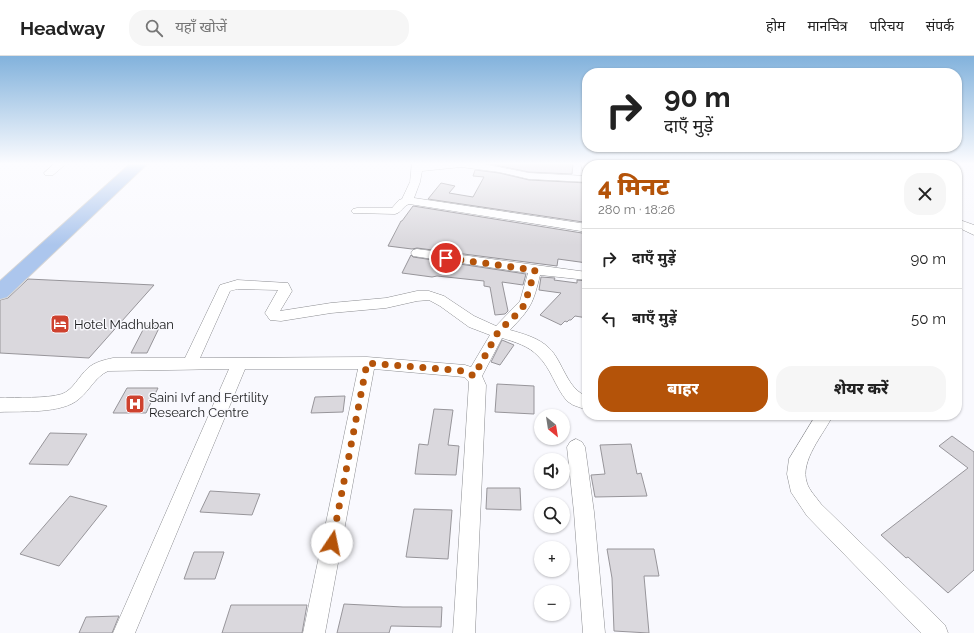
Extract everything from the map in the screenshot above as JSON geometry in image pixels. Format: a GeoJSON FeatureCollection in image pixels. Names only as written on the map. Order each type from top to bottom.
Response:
{"type":"FeatureCollection","features":[{"type":"Feature","properties":{"kind":"main road"},"geometry":{"type":"LineString","coordinates":[[0,281],[95,191]]}},
{"type":"Feature","properties":{"kind":"main road"},"geometry":{"type":"LineString","coordinates":[[0,292],[110,191]]}},
{"type":"Feature","properties":{"kind":"street"},"geometry":{"type":"LineString","coordinates":[[357,211],[395,211],[403,202],[407,200],[411,191]]}},
{"type":"Feature","properties":{"kind":"street"},"geometry":{"type":"LineString","coordinates":[[407,200],[582,227]]}},
{"type":"Feature","properties":{"kind":"street"},"geometry":{"type":"LineString","coordinates":[[962,224],[974,231]]}},
{"type":"Feature","properties":{"kind":"street"},"geometry":{"type":"LineString","coordinates":[[417,253],[582,275]]}},
{"type":"Feature","properties":{"kind":"street"},"geometry":{"type":"LineString","coordinates":[[474,376],[498,332],[522,309],[535,270]]}},
{"type":"Feature","properties":{"kind":"street"},"geometry":{"type":"LineString","coordinates":[[190,363],[225,288],[233,284],[283,286],[285,291],[272,313],[275,316],[322,309],[381,304],[418,296],[430,296],[439,299],[476,324],[508,334],[539,348],[552,363],[571,395],[576,400],[582,402]]}},
{"type":"Feature","properties":{"kind":"street"},"geometry":{"type":"LineString","coordinates":[[124,633],[240,363]]}},
{"type":"Feature","properties":{"kind":"street"},"geometry":{"type":"LineString","coordinates":[[0,405],[62,401],[72,396],[95,370],[107,364],[367,363],[465,371],[474,376],[478,385],[464,633]]}},
{"type":"Feature","properties":{"kind":"street"},"geometry":{"type":"LineString","coordinates":[[314,633],[367,363]]}},
{"type":"Feature","properties":{"kind":"street"},"geometry":{"type":"LineString","coordinates":[[822,420],[798,459],[796,474],[798,486],[814,510],[938,633]]}},
{"type":"Feature","properties":{"kind":"street"},"geometry":{"type":"LineString","coordinates":[[576,447],[584,512],[594,633]]}},
{"type":"Feature","properties":{"kind":"building"},"geometry":{"type":"Polygon","coordinates":[[[435,191],[451,191],[449,193],[473,197],[476,191],[582,191],[582,222],[428,199],[435,191]]]}},
{"type":"Feature","properties":{"kind":"building"},"geometry":{"type":"Polygon","coordinates":[[[413,206],[582,233],[582,262],[558,259],[557,266],[417,248],[412,249],[388,246],[402,221],[413,206]]]}},
{"type":"Feature","properties":{"kind":"building"},"geometry":{"type":"Polygon","coordinates":[[[411,255],[413,257],[526,274],[523,285],[502,282],[508,311],[505,314],[495,315],[490,287],[484,286],[484,281],[402,273],[411,255]]]}},
{"type":"Feature","properties":{"kind":"building"},"geometry":{"type":"Polygon","coordinates":[[[541,277],[555,278],[554,280],[577,283],[577,280],[582,280],[582,317],[575,316],[567,322],[565,321],[561,325],[540,315],[561,293],[539,290],[541,277]]]}},
{"type":"Feature","properties":{"kind":"building","name":"Hotel Madhuban"},"geometry":{"type":"Polygon","coordinates":[[[28,279],[154,285],[89,358],[0,353],[0,300],[8,298],[28,279]]]}},
{"type":"Feature","properties":{"kind":"building"},"geometry":{"type":"Polygon","coordinates":[[[145,326],[160,326],[147,353],[131,353],[145,326]]]}},
{"type":"Feature","properties":{"kind":"building"},"geometry":{"type":"Polygon","coordinates":[[[502,340],[514,345],[500,365],[491,362],[502,340]]]}},
{"type":"Feature","properties":{"kind":"building"},"geometry":{"type":"Polygon","coordinates":[[[497,384],[534,386],[534,414],[495,412],[497,384]]]}},
{"type":"Feature","properties":{"kind":"building"},"geometry":{"type":"Polygon","coordinates":[[[127,388],[158,388],[146,413],[113,413],[127,388]]]}},
{"type":"Feature","properties":{"kind":"building"},"geometry":{"type":"Polygon","coordinates":[[[345,396],[343,412],[311,413],[315,397],[345,396]]]}},
{"type":"Feature","properties":{"kind":"building"},"geometry":{"type":"Polygon","coordinates":[[[434,409],[453,410],[448,445],[459,446],[456,475],[415,474],[419,444],[428,445],[434,409]]]}},
{"type":"Feature","properties":{"kind":"building"},"geometry":{"type":"Polygon","coordinates":[[[50,433],[87,434],[68,465],[29,464],[50,433]]]}},
{"type":"Feature","properties":{"kind":"building"},"geometry":{"type":"Polygon","coordinates":[[[952,436],[974,452],[974,570],[948,593],[881,535],[968,468],[939,446],[952,436]]]}},
{"type":"Feature","properties":{"kind":"building"},"geometry":{"type":"Polygon","coordinates":[[[631,444],[637,474],[641,473],[647,496],[595,497],[591,475],[605,474],[600,445],[631,444]]]}},
{"type":"Feature","properties":{"kind":"building"},"geometry":{"type":"Polygon","coordinates":[[[487,488],[520,488],[521,510],[486,509],[487,488]]]}},
{"type":"Feature","properties":{"kind":"building"},"geometry":{"type":"Polygon","coordinates":[[[210,491],[260,494],[252,515],[200,512],[210,491]]]}},
{"type":"Feature","properties":{"kind":"building"},"geometry":{"type":"Polygon","coordinates":[[[70,496],[107,506],[59,566],[20,554],[70,496]]]}},
{"type":"Feature","properties":{"kind":"building"},"geometry":{"type":"Polygon","coordinates":[[[414,509],[452,510],[448,559],[406,557],[414,509]]]}},
{"type":"Feature","properties":{"kind":"building"},"geometry":{"type":"Polygon","coordinates":[[[607,549],[654,549],[659,576],[644,576],[649,633],[614,631],[612,578],[607,549]]]}},
{"type":"Feature","properties":{"kind":"building"},"geometry":{"type":"Polygon","coordinates":[[[194,552],[224,552],[215,579],[184,579],[194,552]]]}},
{"type":"Feature","properties":{"kind":"building"},"geometry":{"type":"Polygon","coordinates":[[[344,604],[442,607],[441,627],[391,626],[389,633],[337,633],[344,604]]]}},
{"type":"Feature","properties":{"kind":"building"},"geometry":{"type":"Polygon","coordinates":[[[231,605],[307,605],[302,633],[222,633],[231,605]]]}},
{"type":"Feature","properties":{"kind":"building"},"geometry":{"type":"Polygon","coordinates":[[[119,616],[112,633],[79,633],[86,617],[119,616]]]}},
{"type":"Feature","properties":{"kind":"place","name":"Hotel Madhuban"},"geometry":{"type":"Point","coordinates":[60,324]}},
{"type":"Feature","properties":{"kind":"place","name":"Saini Ivf and Fertility Research Centre"},"geometry":{"type":"Point","coordinates":[135,404]}},
{"type":"Feature","properties":{"kind":"route"},"geometry":{"type":"LineString","coordinates":[[332,543],[367,363],[465,371],[474,376],[498,332],[522,309],[526,300],[535,270],[446,258]]}}]}
